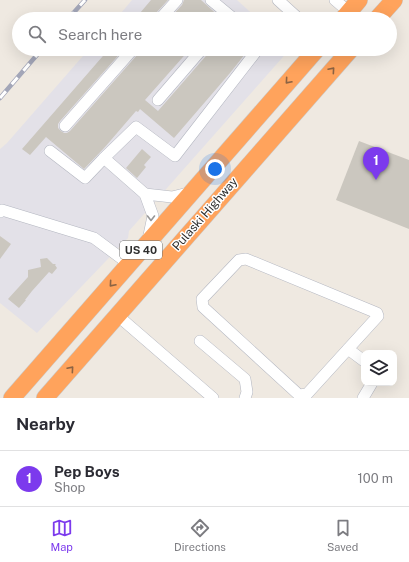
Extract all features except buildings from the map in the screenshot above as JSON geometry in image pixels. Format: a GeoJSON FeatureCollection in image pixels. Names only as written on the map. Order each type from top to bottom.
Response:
{"type":"FeatureCollection","features":[{"type":"Feature","properties":{"kind":"highway"},"geometry":{"type":"LineString","coordinates":[[383,12],[394,0]]}},
{"type":"Feature","properties":{"kind":"highway","name":"Pulaski Highway"},"geometry":{"type":"LineString","coordinates":[[12,398],[310,56]]}},
{"type":"Feature","properties":{"kind":"highway","name":"Pulaski Highway"},"geometry":{"type":"LineString","coordinates":[[45,398],[345,56]]}},
{"type":"Feature","properties":{"kind":"lane"},"geometry":{"type":"LineString","coordinates":[[166,12],[177,0]]}},
{"type":"Feature","properties":{"kind":"lane"},"geometry":{"type":"LineString","coordinates":[[211,0],[224,12]]}},
{"type":"Feature","properties":{"kind":"lane"},"geometry":{"type":"LineString","coordinates":[[278,0],[291,12]]}},
{"type":"Feature","properties":{"kind":"lane"},"geometry":{"type":"LineString","coordinates":[[335,0],[350,10]]}},
{"type":"Feature","properties":{"kind":"lane"},"geometry":{"type":"LineString","coordinates":[[65,126],[127,56]]}},
{"type":"Feature","properties":{"kind":"lane"},"geometry":{"type":"LineString","coordinates":[[158,100],[196,56]]}},
{"type":"Feature","properties":{"kind":"lane"},"geometry":{"type":"LineString","coordinates":[[50,151],[85,178],[136,127],[174,156],[253,56]]}},
{"type":"Feature","properties":{"kind":"lane"},"geometry":{"type":"LineString","coordinates":[[104,158],[145,194],[153,216],[148,242]]}},
{"type":"Feature","properties":{"kind":"lane"},"geometry":{"type":"LineString","coordinates":[[145,194],[172,197],[192,192]]}},
{"type":"Feature","properties":{"kind":"lane"},"geometry":{"type":"LineString","coordinates":[[0,212],[2,210],[94,238],[129,264]]}},
{"type":"Feature","properties":{"kind":"lane"},"geometry":{"type":"LineString","coordinates":[[239,260],[246,260],[377,313],[378,316],[348,349],[307,394],[299,395],[203,307],[202,299],[239,260]]}},
{"type":"Feature","properties":{"kind":"lane"},"geometry":{"type":"LineString","coordinates":[[117,316],[213,398]]}},
{"type":"Feature","properties":{"kind":"lane"},"geometry":{"type":"LineString","coordinates":[[200,341],[245,379],[248,392],[245,398]]}},
{"type":"Feature","properties":{"kind":"lane"},"geometry":{"type":"LineString","coordinates":[[348,349],[361,359]]}},
{"type":"Feature","properties":{"kind":"lane"},"geometry":{"type":"LineString","coordinates":[[363,398],[370,386]]}},
{"type":"Feature","properties":{"kind":"shaded area"},"geometry":{"type":"Polygon","coordinates":[[[132,0],[237,0],[250,12],[122,12],[132,0]]]}},
{"type":"Feature","properties":{"kind":"shaded area"},"geometry":{"type":"Polygon","coordinates":[[[83,56],[284,56],[129,231],[128,238],[37,333],[0,303],[0,149],[7,143],[83,56]]]}},
{"type":"Feature","properties":{"kind":"railway"},"geometry":{"type":"LineString","coordinates":[[74,12],[85,0]]}},
{"type":"Feature","properties":{"kind":"railway"},"geometry":{"type":"LineString","coordinates":[[0,98],[36,56]]}},
{"type":"Feature","properties":{"kind":"place","name":"Pep Boys"},"geometry":{"type":"Point","coordinates":[376,180]}}]}
